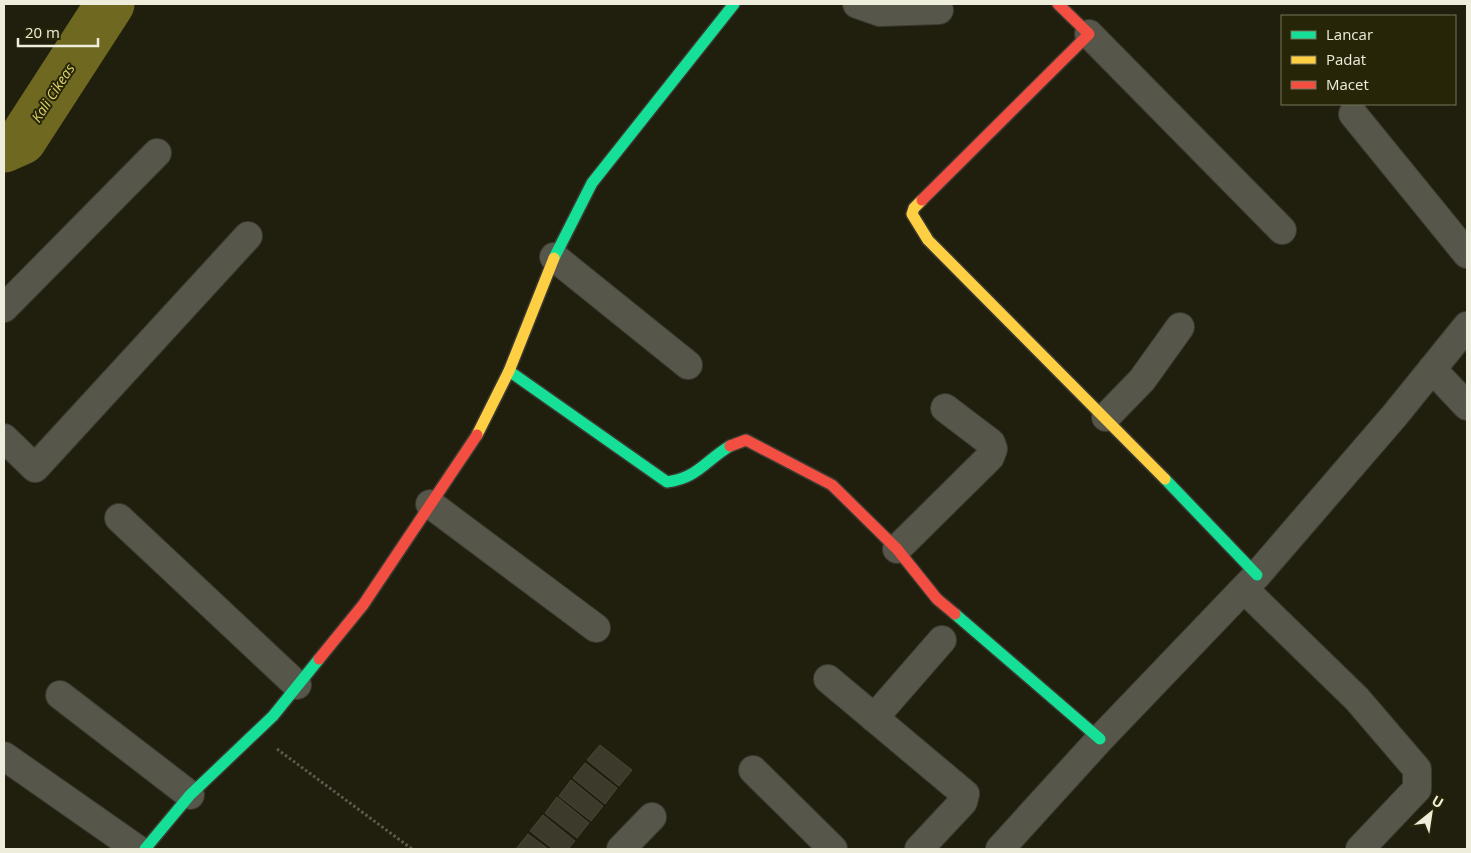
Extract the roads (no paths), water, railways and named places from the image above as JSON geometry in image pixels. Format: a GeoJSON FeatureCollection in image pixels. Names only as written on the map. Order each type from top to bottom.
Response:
{"type":"FeatureCollection","features":[{"type":"Feature","properties":{"kind":"street"},"geometry":{"type":"LineString","coordinates":[[145,849],[190,795],[256,734],[362,605],[479,432],[509,371],[554,257],[592,183],[734,4]]}},
{"type":"Feature","properties":{"kind":"street"},"geometry":{"type":"LineString","coordinates":[[857,4],[880,12],[939,10]]}},
{"type":"Feature","properties":{"kind":"street"},"geometry":{"type":"LineString","coordinates":[[1058,4],[1282,230]]}},
{"type":"Feature","properties":{"kind":"street"},"geometry":{"type":"LineString","coordinates":[[1089,34],[914,208],[912,214],[928,240],[1106,417],[1417,769],[1417,789],[1360,849]]}},
{"type":"Feature","properties":{"kind":"street"},"geometry":{"type":"LineString","coordinates":[[1353,114],[1467,254]]}},
{"type":"Feature","properties":{"kind":"street"},"geometry":{"type":"LineString","coordinates":[[4,308],[157,153]]}},
{"type":"Feature","properties":{"kind":"street"},"geometry":{"type":"LineString","coordinates":[[4,438],[35,468],[248,236]]}},
{"type":"Feature","properties":{"kind":"street"},"geometry":{"type":"LineString","coordinates":[[554,257],[688,365]]}},
{"type":"Feature","properties":{"kind":"street"},"geometry":{"type":"LineString","coordinates":[[1000,849],[1100,739],[1251,582],[1432,370],[1467,326]]}},
{"type":"Feature","properties":{"kind":"street"},"geometry":{"type":"LineString","coordinates":[[1106,417],[1142,380],[1180,327]]}},
{"type":"Feature","properties":{"kind":"street"},"geometry":{"type":"LineString","coordinates":[[1432,370],[1467,406]]}},
{"type":"Feature","properties":{"kind":"street"},"geometry":{"type":"LineString","coordinates":[[509,371],[667,482],[684,481],[704,468],[728,447],[746,440],[756,443],[773,455],[832,485],[897,549],[938,599],[1100,739]]}},
{"type":"Feature","properties":{"kind":"street"},"geometry":{"type":"LineString","coordinates":[[897,549],[990,457],[993,449],[991,442],[945,408]]}},
{"type":"Feature","properties":{"kind":"street"},"geometry":{"type":"LineString","coordinates":[[430,504],[596,628]]}},
{"type":"Feature","properties":{"kind":"street"},"geometry":{"type":"LineString","coordinates":[[119,518],[297,685]]}},
{"type":"Feature","properties":{"kind":"street"},"geometry":{"type":"LineString","coordinates":[[874,718],[942,640]]}},
{"type":"Feature","properties":{"kind":"street"},"geometry":{"type":"LineString","coordinates":[[828,679],[965,794],[963,802],[919,849]]}},
{"type":"Feature","properties":{"kind":"street"},"geometry":{"type":"LineString","coordinates":[[60,695],[190,795]]}},
{"type":"Feature","properties":{"kind":"street"},"geometry":{"type":"LineString","coordinates":[[4,756],[137,849]]}},
{"type":"Feature","properties":{"kind":"street"},"geometry":{"type":"LineString","coordinates":[[753,770],[833,849]]}},
{"type":"Feature","properties":{"kind":"street"},"geometry":{"type":"LineString","coordinates":[[621,849],[652,817]]}},
{"type":"Feature","properties":{"kind":"waterway","name":"Kali Cikeas"},"geometry":{"type":"LineString","coordinates":[[4,148],[22,140],[110,4]]}}]}
